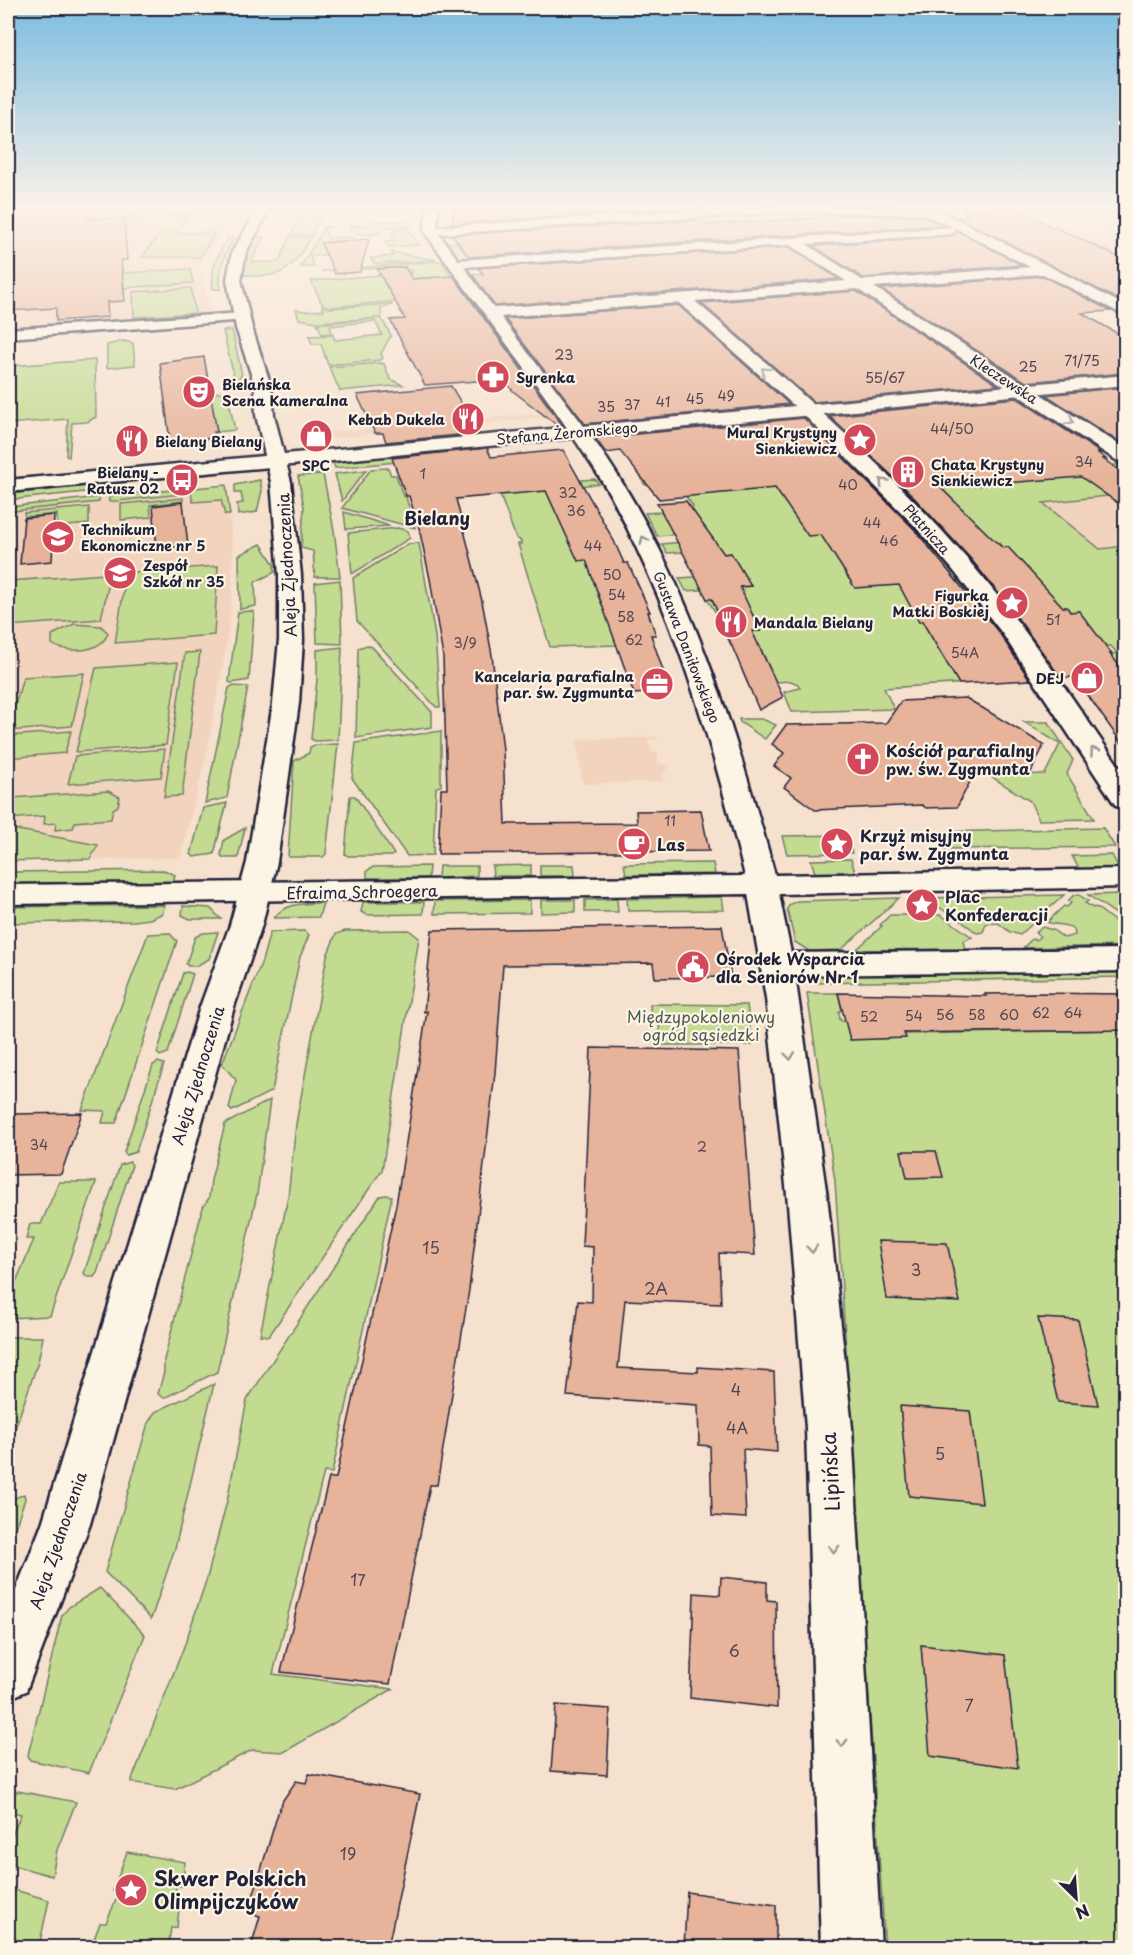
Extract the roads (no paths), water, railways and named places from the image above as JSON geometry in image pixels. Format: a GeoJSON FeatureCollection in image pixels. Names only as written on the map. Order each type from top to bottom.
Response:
{"type":"FeatureCollection","features":[{"type":"Feature","properties":{"kind":"street","name":"Aleja Zjednoczenia"},"geometry":{"type":"LineString","coordinates":[[8,1673],[66,1524],[214,1017],[246,925],[262,862],[286,703],[291,640],[290,575],[277,460],[265,415],[262,386],[238,298]]}},
{"type":"Feature","properties":{"kind":"street","name":"Gustawa Daniłowskiego"},"geometry":{"type":"LineString","coordinates":[[480,298],[578,432],[618,492],[640,532],[676,610],[713,711],[734,776],[762,885]]}},
{"type":"Feature","properties":{"kind":"street"},"geometry":{"type":"LineString","coordinates":[[491,313],[679,298]]}},
{"type":"Feature","properties":{"kind":"street","name":"Płatnicza"},"geometry":{"type":"LineString","coordinates":[[682,298],[855,452],[912,513],[994,608],[1109,772],[1125,800]]}},
{"type":"Feature","properties":{"kind":"street","name":"Kleczewska"},"geometry":{"type":"LineString","coordinates":[[882,298],[1125,458]]}},
{"type":"Feature","properties":{"kind":"street"},"geometry":{"type":"LineString","coordinates":[[1099,298],[1125,312]]}},
{"type":"Feature","properties":{"kind":"street"},"geometry":{"type":"LineString","coordinates":[[8,334],[242,316]]}},
{"type":"Feature","properties":{"kind":"street","name":"Stefana Żeromskiego"},"geometry":{"type":"LineString","coordinates":[[8,486],[1125,380]]}},
{"type":"Feature","properties":{"kind":"street"},"geometry":{"type":"LineString","coordinates":[[1125,878],[762,885],[780,981],[1125,960]]}},
{"type":"Feature","properties":{"kind":"street","name":"Efraima Schroegera"},"geometry":{"type":"LineString","coordinates":[[8,895],[762,885]]}},
{"type":"Feature","properties":{"kind":"street","name":"Lipińska"},"geometry":{"type":"LineString","coordinates":[[780,981],[808,1204],[829,1428],[851,1947]]}},
{"type":"Feature","properties":{"kind":"place","name":"Syrenka"},"geometry":{"type":"Point","coordinates":[493,377]}},
{"type":"Feature","properties":{"kind":"place","name":"Bielańska Scena Kameralna"},"geometry":{"type":"Point","coordinates":[199,392]}},
{"type":"Feature","properties":{"kind":"place","name":"Kebab Dukela"},"geometry":{"type":"Point","coordinates":[468,419]}},
{"type":"Feature","properties":{"kind":"place","name":"SPC"},"geometry":{"type":"Point","coordinates":[316,436]}},
{"type":"Feature","properties":{"kind":"place","name":"Mural Krystyny Sienkiewicz"},"geometry":{"type":"Point","coordinates":[860,440]}},
{"type":"Feature","properties":{"kind":"place","name":"Bielany Bielany"},"geometry":{"type":"Point","coordinates":[132,441]}},
{"type":"Feature","properties":{"kind":"place","name":"Chata Krystyny Sienkiewicz"},"geometry":{"type":"Point","coordinates":[908,472]}},
{"type":"Feature","properties":{"kind":"place","name":"Bielany - Ratusz 02"},"geometry":{"type":"Point","coordinates":[182,480]}},
{"type":"Feature","properties":{"kind":"place","name":"Technikum Ekonomiczne nr 5"},"geometry":{"type":"Point","coordinates":[58,537]}},
{"type":"Feature","properties":{"kind":"place","name":"Zespół Szkół nr 35"},"geometry":{"type":"Point","coordinates":[120,573]}},
{"type":"Feature","properties":{"kind":"place","name":"Figurka Matki Boskiej"},"geometry":{"type":"Point","coordinates":[1012,603]}},
{"type":"Feature","properties":{"kind":"place","name":"Mandala Bielany"},"geometry":{"type":"Point","coordinates":[731,622]}},
{"type":"Feature","properties":{"kind":"place","name":"DEJ"},"geometry":{"type":"Point","coordinates":[1087,678]}},
{"type":"Feature","properties":{"kind":"place","name":"Kancelaria parafialna par. św. Zygmunta"},"geometry":{"type":"Point","coordinates":[657,684]}},
{"type":"Feature","properties":{"kind":"place","name":"Kościół parafialny pw. św. Zygmunta"},"geometry":{"type":"Point","coordinates":[863,759]}},
{"type":"Feature","properties":{"kind":"place","name":"Las"},"geometry":{"type":"Point","coordinates":[634,844]}},
{"type":"Feature","properties":{"kind":"place","name":"Krzyż misyjny par. św. Zygmunta"},"geometry":{"type":"Point","coordinates":[837,844]}},
{"type":"Feature","properties":{"kind":"place","name":"Plac Konfederacji"},"geometry":{"type":"Point","coordinates":[922,905]}},
{"type":"Feature","properties":{"kind":"place","name":"Ośrodek Wsparcia dla Seniorów Nr 1"},"geometry":{"type":"Point","coordinates":[693,967]}},
{"type":"Feature","properties":{"kind":"place","name":"Skwer Polskich Olimpijczyków"},"geometry":{"type":"Point","coordinates":[131,1890]}},
{"type":"Feature","properties":{"kind":"district","name":"Bielany"},"geometry":{"type":"Point","coordinates":[437,517]}},
{"type":"Feature","properties":{"kind":"park label","name":"Międzypokoleniowy ogród sąsiedzki"},"geometry":{"type":"Point","coordinates":[701,1025]}}]}
